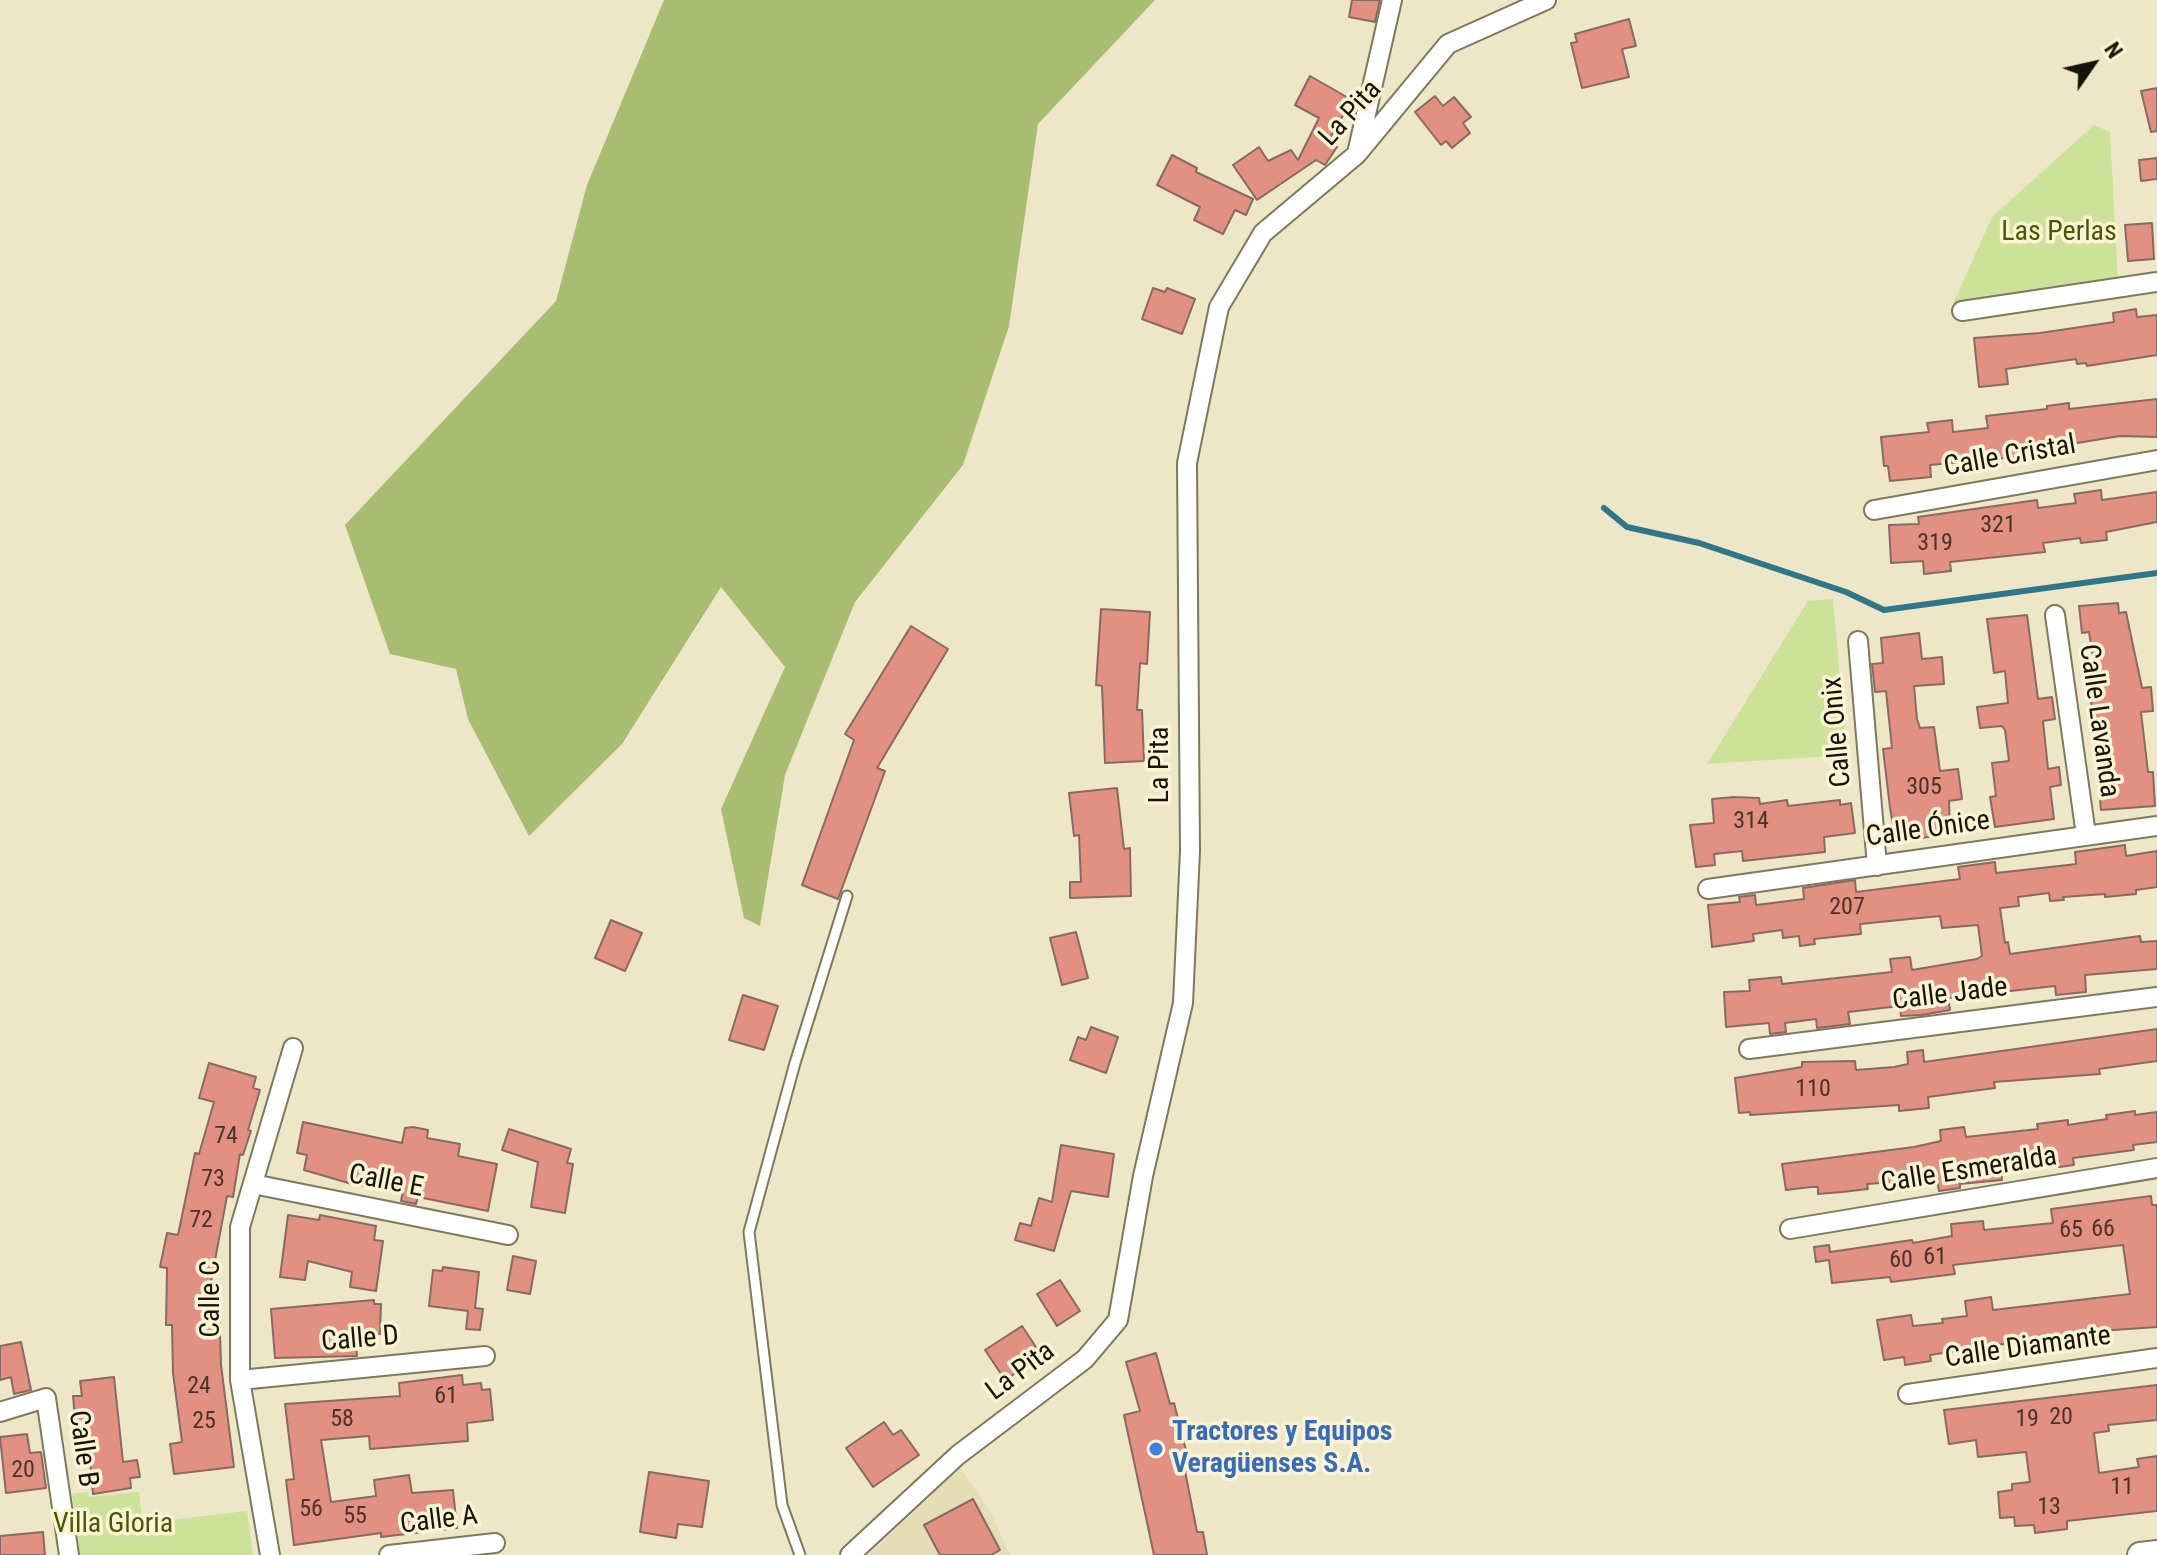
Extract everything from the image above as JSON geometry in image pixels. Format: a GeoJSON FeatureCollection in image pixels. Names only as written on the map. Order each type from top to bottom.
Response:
{"type":"FeatureCollection","features":[{"type":"Feature","properties":{"kind":"main road"},"geometry":{"type":"LineString","coordinates":[[2140,1555],[2157,1553]]}},
{"type":"Feature","properties":{"kind":"street"},"geometry":{"type":"LineString","coordinates":[[1357,154],[1392,0]]}},
{"type":"Feature","properties":{"kind":"street","name":"La Pita"},"geometry":{"type":"LineString","coordinates":[[850,1555],[958,1455],[1085,1359],[1118,1320],[1143,1176],[1183,1003],[1190,851],[1187,463],[1219,307],[1263,233],[1357,154],[1448,44],[1546,0]]}},
{"type":"Feature","properties":{"kind":"street"},"geometry":{"type":"LineString","coordinates":[[1962,311],[2157,282]]}},
{"type":"Feature","properties":{"kind":"street","name":"Calle Cristal"},"geometry":{"type":"LineString","coordinates":[[1874,510],[2157,460]]}},
{"type":"Feature","properties":{"kind":"street","name":"Calle Lavanda"},"geometry":{"type":"LineString","coordinates":[[2055,615],[2086,835]]}},
{"type":"Feature","properties":{"kind":"street","name":"Calle Onix"},"geometry":{"type":"LineString","coordinates":[[1858,641],[1877,866]]}},
{"type":"Feature","properties":{"kind":"street","name":"Calle Ónice"},"geometry":{"type":"LineString","coordinates":[[1708,889],[2157,826]]}},
{"type":"Feature","properties":{"kind":"street","name":"Calle Jade"},"geometry":{"type":"LineString","coordinates":[[1749,1049],[2157,997]]}},
{"type":"Feature","properties":{"kind":"street","name":"Calle C"},"geometry":{"type":"LineString","coordinates":[[270,1555],[240,1380],[240,1227],[293,1048]]}},
{"type":"Feature","properties":{"kind":"street","name":"Calle Esmeralda"},"geometry":{"type":"LineString","coordinates":[[1790,1229],[2157,1168]]}},
{"type":"Feature","properties":{"kind":"street","name":"Calle E"},"geometry":{"type":"LineString","coordinates":[[253,1184],[508,1235]]}},
{"type":"Feature","properties":{"kind":"street","name":"Calle D"},"geometry":{"type":"LineString","coordinates":[[240,1380],[485,1356]]}},
{"type":"Feature","properties":{"kind":"street","name":"Calle Diamante"},"geometry":{"type":"LineString","coordinates":[[1908,1394],[2157,1358]]}},
{"type":"Feature","properties":{"kind":"street","name":"Calle B"},"geometry":{"type":"LineString","coordinates":[[0,1412],[46,1398],[69,1555]]}},
{"type":"Feature","properties":{"kind":"street","name":"Calle A"},"geometry":{"type":"LineString","coordinates":[[389,1555],[495,1543]]}},
{"type":"Feature","properties":{"kind":"lane"},"geometry":{"type":"LineString","coordinates":[[800,1555],[782,1505],[749,1232],[795,1063],[847,896]]}},
{"type":"Feature","properties":{"kind":"shaded area"},"geometry":{"type":"Polygon","coordinates":[[[960,1468],[989,1509],[1010,1555],[868,1555],[960,1468]]]}},
{"type":"Feature","properties":{"kind":"green space"},"geometry":{"type":"Polygon","coordinates":[[[664,0],[1155,0],[1038,124],[1009,326],[963,465],[855,602],[785,775],[760,926],[744,918],[721,809],[785,667],[721,587],[622,744],[529,836],[468,719],[456,669],[390,654],[345,525],[556,301],[587,185],[664,0]]]}},
{"type":"Feature","properties":{"kind":"green space","name":"Las Perlas"},"geometry":{"type":"Polygon","coordinates":[[[2094,125],[2110,132],[2118,282],[1953,304],[1992,217],[2094,125]]]}},
{"type":"Feature","properties":{"kind":"green space"},"geometry":{"type":"Polygon","coordinates":[[[1833,599],[1847,755],[1707,764],[1808,601],[1833,599]]]}},
{"type":"Feature","properties":{"kind":"green space","name":"Villa Gloria"},"geometry":{"type":"Polygon","coordinates":[[[88,1492],[89,1497],[139,1492],[143,1523],[247,1511],[253,1555],[80,1555],[72,1494],[88,1492]]]}},
{"type":"Feature","properties":{"kind":"building"},"geometry":{"type":"Polygon","coordinates":[[[1352,0],[1380,0],[1375,22],[1349,17],[1352,0]]]}},
{"type":"Feature","properties":{"kind":"building"},"geometry":{"type":"Polygon","coordinates":[[[1629,19],[1636,46],[1622,49],[1629,77],[1582,88],[1571,43],[1577,42],[1575,34],[1629,19]]]}},
{"type":"Feature","properties":{"kind":"building"},"geometry":{"type":"Polygon","coordinates":[[[1310,76],[1352,100],[1327,143],[1337,147],[1325,165],[1316,160],[1257,200],[1233,165],[1259,147],[1268,161],[1291,150],[1298,160],[1319,118],[1295,105],[1310,76]]]}},
{"type":"Feature","properties":{"kind":"building"},"geometry":{"type":"Polygon","coordinates":[[[2157,88],[2157,131],[2151,132],[2141,91],[2157,88]]]}},
{"type":"Feature","properties":{"kind":"building"},"geometry":{"type":"Polygon","coordinates":[[[1435,96],[1443,106],[1454,97],[1471,117],[1463,123],[1470,133],[1452,148],[1446,141],[1441,145],[1415,112],[1435,96]]]}},
{"type":"Feature","properties":{"kind":"building"},"geometry":{"type":"Polygon","coordinates":[[[1172,155],[1197,168],[1196,172],[1253,199],[1246,215],[1235,210],[1223,234],[1194,220],[1200,207],[1157,185],[1172,155]]]}},
{"type":"Feature","properties":{"kind":"building"},"geometry":{"type":"Polygon","coordinates":[[[2157,158],[2157,179],[2141,181],[2139,160],[2157,158]]]}},
{"type":"Feature","properties":{"kind":"building"},"geometry":{"type":"Polygon","coordinates":[[[2152,223],[2154,259],[2128,261],[2125,225],[2152,223]]]}},
{"type":"Feature","properties":{"kind":"building"},"geometry":{"type":"Polygon","coordinates":[[[1153,288],[1165,292],[1167,288],[1195,299],[1182,334],[1142,319],[1153,288]]]}},
{"type":"Feature","properties":{"kind":"building"},"geometry":{"type":"Polygon","coordinates":[[[2136,309],[2137,317],[2157,315],[2157,355],[2087,366],[2086,363],[2077,364],[2076,359],[2006,369],[2008,384],[1979,387],[1974,338],[2040,333],[2114,322],[2113,313],[2136,309]]]}},
{"type":"Feature","properties":{"kind":"building"},"geometry":{"type":"Polygon","coordinates":[[[2157,399],[2157,437],[2120,436],[2016,453],[2016,457],[1930,465],[1931,477],[1890,481],[1888,466],[1884,466],[1881,437],[1929,432],[1927,423],[1952,420],[1953,432],[1988,428],[1986,416],[2047,409],[2047,406],[2069,403],[2069,409],[2157,399]]]}},
{"type":"Feature","properties":{"kind":"building"},"geometry":{"type":"Polygon","coordinates":[[[2101,490],[2102,500],[2157,492],[2157,522],[2106,532],[2107,540],[2081,543],[2080,538],[2043,543],[2045,552],[1950,562],[1951,571],[1924,574],[1923,561],[1891,563],[1889,525],[1919,524],[1918,517],[2037,500],[2038,508],[2076,503],[2074,494],[2101,490]]]}},
{"type":"Feature","properties":{"kind":"building"},"geometry":{"type":"Polygon","coordinates":[[[2118,603],[2119,613],[2126,612],[2142,688],[2151,687],[2153,711],[2141,712],[2148,772],[2153,772],[2155,806],[2101,810],[2090,690],[2098,690],[2089,632],[2082,633],[2079,606],[2118,603]]]}},
{"type":"Feature","properties":{"kind":"building"},"geometry":{"type":"Polygon","coordinates":[[[1101,609],[1150,612],[1147,664],[1140,663],[1137,710],[1142,710],[1144,761],[1105,763],[1102,686],[1096,685],[1101,609]]]}},
{"type":"Feature","properties":{"kind":"building"},"geometry":{"type":"Polygon","coordinates":[[[2027,615],[2038,699],[2052,697],[2055,719],[2043,721],[2048,769],[2059,767],[2061,785],[2050,787],[2054,819],[1995,827],[1990,797],[1996,796],[1992,763],[2009,761],[2005,730],[2002,726],[1980,728],[1977,707],[2008,703],[2005,671],[1994,673],[1987,619],[2027,615]]]}},
{"type":"Feature","properties":{"kind":"building"},"geometry":{"type":"Polygon","coordinates":[[[911,626],[948,649],[877,768],[885,771],[838,899],[802,885],[854,740],[845,734],[911,626]]]}},
{"type":"Feature","properties":{"kind":"building"},"geometry":{"type":"Polygon","coordinates":[[[1919,633],[1922,659],[1942,657],[1944,684],[1914,686],[1917,719],[1920,728],[1934,727],[1940,771],[1958,769],[1962,799],[1949,801],[1950,834],[1906,840],[1904,829],[1894,830],[1883,749],[1892,748],[1886,691],[1875,692],[1872,664],[1883,663],[1881,638],[1919,633]]]}},
{"type":"Feature","properties":{"kind":"building"},"geometry":{"type":"Polygon","coordinates":[[[1117,788],[1124,849],[1130,848],[1131,896],[1070,898],[1070,882],[1081,882],[1079,835],[1074,836],[1069,793],[1117,788]]]}},
{"type":"Feature","properties":{"kind":"building"},"geometry":{"type":"Polygon","coordinates":[[[1759,798],[1760,804],[1787,800],[1788,806],[1840,800],[1840,805],[1851,803],[1855,833],[1824,837],[1825,852],[1743,861],[1742,851],[1714,854],[1715,865],[1696,867],[1690,825],[1714,823],[1712,799],[1759,798]]]}},
{"type":"Feature","properties":{"kind":"building"},"geometry":{"type":"Polygon","coordinates":[[[2125,845],[2126,856],[2157,851],[2157,887],[2136,890],[2136,894],[2063,897],[2064,900],[2050,901],[2049,893],[2018,897],[2019,906],[2000,908],[2005,943],[2008,942],[2010,954],[2140,936],[2141,942],[2157,941],[2157,969],[2085,975],[2086,992],[2056,995],[2055,986],[1948,998],[1950,1010],[1922,1015],[1901,1016],[1900,1006],[1848,1012],[1850,1024],[1817,1028],[1816,1019],[1785,1023],[1786,1032],[1770,1034],[1769,1023],[1726,1027],[1724,992],[1750,991],[1749,980],[1781,977],[1782,984],[1892,972],[1890,959],[1910,957],[1912,970],[1977,959],[1982,956],[1978,925],[1942,928],[1940,916],[1860,924],[1861,934],[1814,939],[1815,944],[1800,946],[1799,936],[1783,938],[1782,930],[1753,934],[1754,941],[1712,947],[1708,905],[1740,902],[1739,897],[1755,895],[1756,905],[1804,899],[1803,888],[1855,880],[1856,892],[1960,879],[1958,867],[1995,862],[1996,873],[2076,864],[2075,852],[2125,845]]]}},
{"type":"Feature","properties":{"kind":"building"},"geometry":{"type":"Polygon","coordinates":[[[611,920],[642,933],[625,971],[595,958],[611,920]]]}},
{"type":"Feature","properties":{"kind":"building"},"geometry":{"type":"Polygon","coordinates":[[[1076,932],[1088,978],[1062,985],[1050,938],[1076,932]]]}},
{"type":"Feature","properties":{"kind":"building"},"geometry":{"type":"Polygon","coordinates":[[[743,995],[778,1006],[764,1050],[729,1040],[743,995]]]}},
{"type":"Feature","properties":{"kind":"building"},"geometry":{"type":"Polygon","coordinates":[[[1091,1027],[1118,1037],[1106,1073],[1070,1060],[1078,1037],[1086,1040],[1091,1027]]]}},
{"type":"Feature","properties":{"kind":"building"},"geometry":{"type":"Polygon","coordinates":[[[2157,1029],[2157,1061],[2099,1069],[2100,1074],[1994,1082],[1995,1088],[1928,1097],[1929,1108],[1899,1111],[1899,1105],[1750,1115],[1750,1112],[1739,1113],[1735,1078],[1802,1067],[1802,1062],[1855,1061],[1856,1070],[1894,1067],[1908,1064],[1907,1052],[1923,1050],[1924,1062],[2157,1029]]]}},
{"type":"Feature","properties":{"kind":"building"},"geometry":{"type":"Polygon","coordinates":[[[209,1063],[256,1077],[253,1088],[260,1090],[248,1130],[251,1131],[243,1155],[240,1154],[233,1197],[227,1196],[211,1282],[211,1302],[219,1302],[221,1365],[234,1467],[174,1474],[170,1444],[182,1442],[173,1373],[172,1325],[166,1325],[167,1268],[160,1267],[167,1233],[178,1235],[195,1153],[199,1154],[214,1102],[199,1098],[209,1063]]]}},
{"type":"Feature","properties":{"kind":"building"},"geometry":{"type":"Polygon","coordinates":[[[2135,1111],[2135,1115],[2157,1112],[2157,1142],[2133,1145],[2134,1150],[2073,1158],[2074,1165],[2059,1167],[2059,1161],[2043,1161],[2001,1168],[2002,1180],[1960,1184],[1960,1188],[1939,1191],[1937,1179],[1867,1184],[1868,1189],[1818,1194],[1818,1187],[1786,1190],[1782,1164],[1914,1147],[1941,1141],[1940,1130],[1964,1127],[1966,1137],[2038,1129],[2037,1124],[2068,1120],[2068,1125],[2107,1119],[2106,1115],[2135,1111]]]}},
{"type":"Feature","properties":{"kind":"building"},"geometry":{"type":"Polygon","coordinates":[[[303,1122],[402,1143],[405,1128],[413,1127],[428,1130],[427,1138],[460,1144],[458,1156],[497,1164],[488,1211],[418,1197],[416,1204],[401,1201],[403,1191],[352,1184],[304,1170],[307,1155],[297,1153],[303,1122]]]}},
{"type":"Feature","properties":{"kind":"building"},"geometry":{"type":"Polygon","coordinates":[[[509,1129],[571,1149],[567,1163],[573,1164],[565,1213],[531,1207],[538,1162],[502,1150],[509,1129]]]}},
{"type":"Feature","properties":{"kind":"building"},"geometry":{"type":"Polygon","coordinates":[[[1061,1145],[1114,1154],[1108,1197],[1071,1191],[1054,1251],[1015,1240],[1020,1223],[1031,1226],[1039,1198],[1052,1202],[1061,1145]]]}},
{"type":"Feature","properties":{"kind":"building"},"geometry":{"type":"Polygon","coordinates":[[[2151,1196],[2152,1205],[2157,1205],[2157,1327],[2099,1331],[2029,1345],[2002,1344],[1930,1355],[1931,1361],[1905,1365],[1904,1357],[1884,1360],[1877,1320],[1911,1315],[1913,1326],[1943,1323],[1942,1319],[1967,1316],[1965,1301],[1991,1297],[1993,1310],[2130,1294],[2123,1245],[1953,1265],[1955,1274],[1891,1282],[1890,1277],[1832,1283],[1829,1260],[1816,1262],[1814,1247],[1829,1245],[1830,1252],[1912,1240],[1913,1243],[1952,1236],[1951,1224],[1983,1221],[1984,1230],[2053,1223],[2051,1209],[2151,1196]]]}},
{"type":"Feature","properties":{"kind":"building"},"geometry":{"type":"Polygon","coordinates":[[[288,1215],[319,1220],[320,1215],[376,1226],[374,1240],[383,1241],[376,1291],[350,1287],[352,1272],[308,1261],[305,1280],[280,1277],[288,1215]]]}},
{"type":"Feature","properties":{"kind":"building"},"geometry":{"type":"Polygon","coordinates":[[[513,1256],[536,1261],[530,1294],[507,1290],[513,1256]]]}},
{"type":"Feature","properties":{"kind":"building"},"geometry":{"type":"Polygon","coordinates":[[[443,1267],[479,1272],[475,1308],[483,1309],[480,1330],[466,1329],[468,1311],[429,1306],[433,1270],[442,1271],[443,1267]]]}},
{"type":"Feature","properties":{"kind":"building"},"geometry":{"type":"Polygon","coordinates":[[[1060,1280],[1080,1311],[1057,1326],[1037,1294],[1060,1280]]]}},
{"type":"Feature","properties":{"kind":"building"},"geometry":{"type":"Polygon","coordinates":[[[374,1300],[374,1304],[381,1304],[380,1334],[355,1333],[357,1356],[275,1358],[271,1309],[374,1300]]]}},
{"type":"Feature","properties":{"kind":"building"},"geometry":{"type":"Polygon","coordinates":[[[1022,1326],[1042,1356],[1005,1380],[985,1350],[1022,1326]]]}},
{"type":"Feature","properties":{"kind":"building"},"geometry":{"type":"Polygon","coordinates":[[[21,1342],[31,1390],[14,1394],[11,1377],[0,1380],[0,1346],[21,1342]]]}},
{"type":"Feature","properties":{"kind":"building"},"geometry":{"type":"Polygon","coordinates":[[[1156,1353],[1170,1404],[1174,1403],[1191,1470],[1185,1471],[1197,1532],[1203,1532],[1207,1555],[1154,1555],[1124,1415],[1140,1411],[1126,1362],[1156,1353]]]}},
{"type":"Feature","properties":{"kind":"building"},"geometry":{"type":"Polygon","coordinates":[[[462,1375],[463,1385],[481,1383],[482,1390],[490,1389],[493,1420],[467,1423],[468,1441],[370,1449],[369,1436],[321,1440],[331,1502],[376,1496],[374,1480],[409,1475],[412,1493],[453,1490],[457,1528],[381,1537],[381,1533],[294,1545],[286,1480],[294,1479],[285,1404],[400,1396],[399,1383],[462,1375]]]}},
{"type":"Feature","properties":{"kind":"building"},"geometry":{"type":"Polygon","coordinates":[[[114,1377],[123,1462],[137,1460],[140,1477],[130,1478],[131,1488],[93,1494],[89,1450],[78,1451],[73,1396],[82,1396],[80,1381],[114,1377]]]}},
{"type":"Feature","properties":{"kind":"building"},"geometry":{"type":"Polygon","coordinates":[[[2157,1385],[2157,1420],[2108,1425],[2109,1431],[2094,1433],[2099,1473],[2139,1467],[2137,1459],[2157,1456],[2157,1511],[2067,1521],[2067,1529],[2035,1533],[2034,1525],[2015,1526],[2014,1517],[2000,1518],[1998,1492],[2012,1490],[2012,1484],[2030,1482],[2026,1452],[1978,1457],[1976,1440],[1949,1444],[1944,1410],[2157,1385]]]}},
{"type":"Feature","properties":{"kind":"building"},"geometry":{"type":"Polygon","coordinates":[[[884,1422],[893,1435],[901,1430],[919,1455],[873,1487],[846,1448],[884,1422]]]}},
{"type":"Feature","properties":{"kind":"building"},"geometry":{"type":"Polygon","coordinates":[[[27,1434],[30,1453],[41,1452],[46,1488],[6,1493],[0,1437],[27,1434]]]}},
{"type":"Feature","properties":{"kind":"building"},"geometry":{"type":"Polygon","coordinates":[[[649,1472],[709,1481],[702,1527],[678,1524],[676,1538],[640,1532],[649,1472]]]}},
{"type":"Feature","properties":{"kind":"building"},"geometry":{"type":"Polygon","coordinates":[[[973,1499],[1000,1550],[991,1555],[940,1555],[924,1525],[973,1499]]]}},
{"type":"Feature","properties":{"kind":"building"},"geometry":{"type":"Polygon","coordinates":[[[43,1532],[45,1555],[0,1555],[0,1536],[43,1532]]]}},
{"type":"Feature","properties":{"kind":"waterway"},"geometry":{"type":"LineString","coordinates":[[1604,508],[1627,527],[1699,543],[1846,592],[1884,610],[2157,573]]}},
{"type":"Feature","properties":{"kind":"place","name":"Tractores y Equipos Veragüenses S.A."},"geometry":{"type":"Point","coordinates":[1156,1449]}}]}
